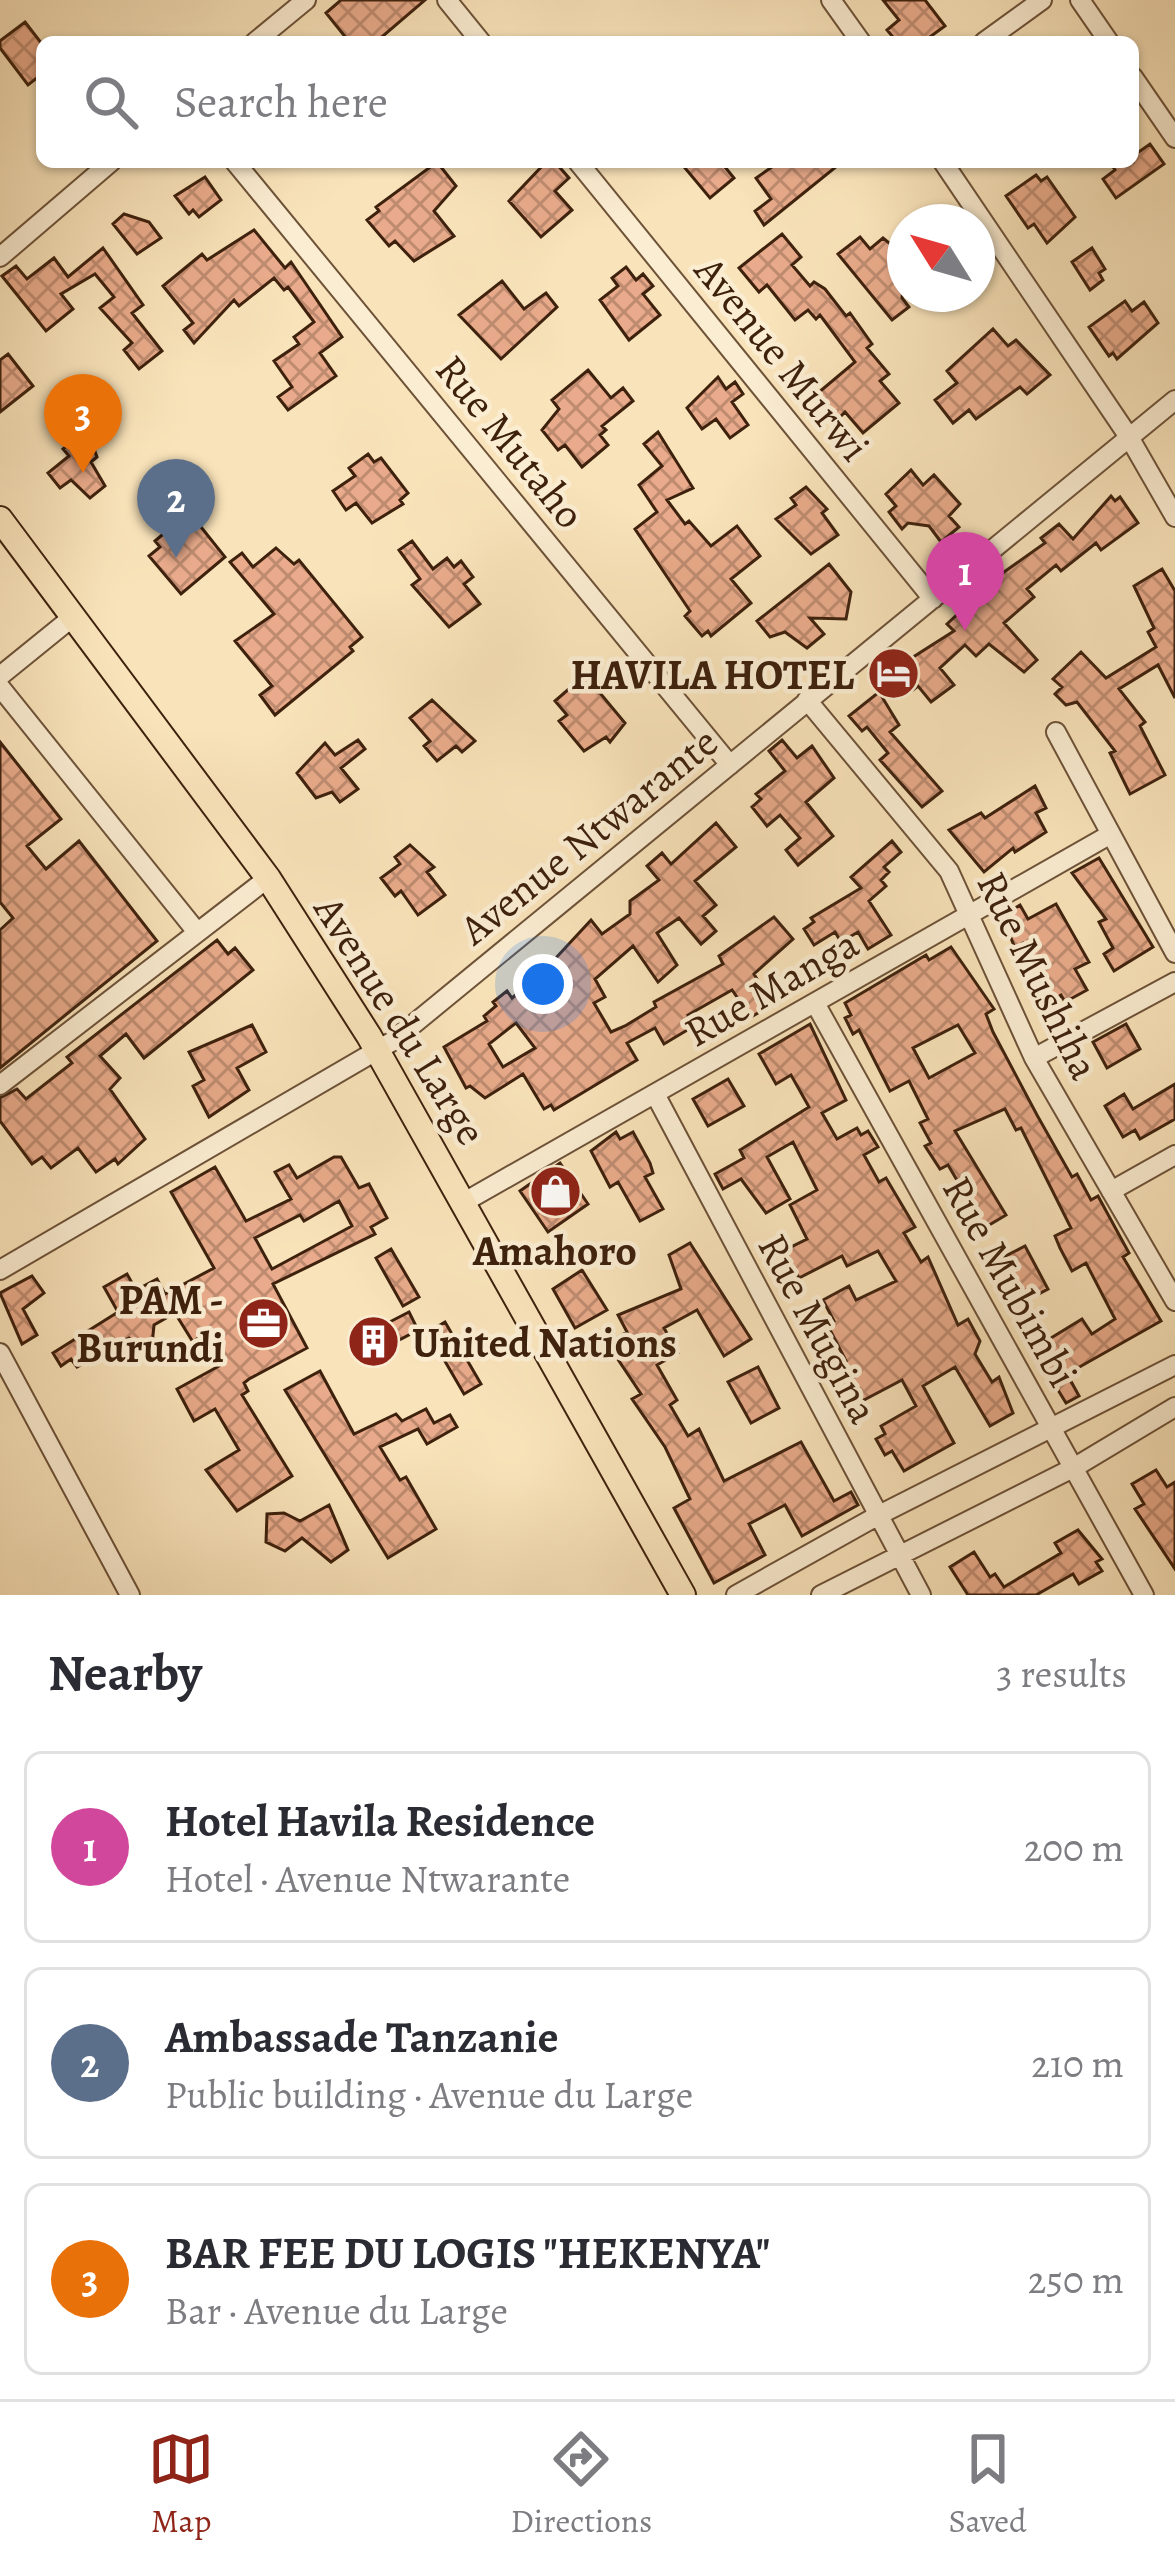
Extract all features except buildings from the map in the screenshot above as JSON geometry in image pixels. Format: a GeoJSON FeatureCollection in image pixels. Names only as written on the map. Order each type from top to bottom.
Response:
{"type":"FeatureCollection","features":[{"type":"Feature","properties":{"kind":"main road","name":"Avenue du Large"},"geometry":{"type":"LineString","coordinates":[[0,519],[268,878],[379,1051],[683,1595]]}},
{"type":"Feature","properties":{"kind":"street"},"geometry":{"type":"LineString","coordinates":[[262,36],[306,0]]}},
{"type":"Feature","properties":{"kind":"street"},"geometry":{"type":"LineString","coordinates":[[446,0],[476,36]]}},
{"type":"Feature","properties":{"kind":"street"},"geometry":{"type":"LineString","coordinates":[[831,0],[857,36]]}},
{"type":"Feature","properties":{"kind":"street"},"geometry":{"type":"LineString","coordinates":[[992,36],[1042,0]]}},
{"type":"Feature","properties":{"kind":"street"},"geometry":{"type":"LineString","coordinates":[[1080,0],[1105,36]]}},
{"type":"Feature","properties":{"kind":"street"},"geometry":{"type":"LineString","coordinates":[[1139,86],[1175,138]]}},
{"type":"Feature","properties":{"kind":"street"},"geometry":{"type":"LineString","coordinates":[[0,257],[104,168]]}},
{"type":"Feature","properties":{"kind":"street","name":"Rue Mutaho"},"geometry":{"type":"LineString","coordinates":[[241,168],[730,765]]}},
{"type":"Feature","properties":{"kind":"street","name":"Avenue Murwi"},"geometry":{"type":"LineString","coordinates":[[583,168],[933,599]]}},
{"type":"Feature","properties":{"kind":"street"},"geometry":{"type":"LineString","coordinates":[[947,168],[1130,436],[1175,517]]}},
{"type":"Feature","properties":{"kind":"street","name":"Avenue Ntwarante"},"geometry":{"type":"LineString","coordinates":[[0,1270],[379,1051],[1175,400]]}},
{"type":"Feature","properties":{"kind":"street"},"geometry":{"type":"LineString","coordinates":[[0,676],[74,616]]}},
{"type":"Feature","properties":{"kind":"street"},"geometry":{"type":"LineString","coordinates":[[0,687],[197,932]]}},
{"type":"Feature","properties":{"kind":"street","name":"Rue Mushiha"},"geometry":{"type":"LineString","coordinates":[[807,700],[949,871],[961,891],[966,919],[1034,1058],[1175,1301]]}},
{"type":"Feature","properties":{"kind":"street"},"geometry":{"type":"LineString","coordinates":[[1055,732],[1175,953]]}},
{"type":"Feature","properties":{"kind":"street","name":"Rue Manga"},"geometry":{"type":"LineString","coordinates":[[466,1202],[1111,834]]}},
{"type":"Feature","properties":{"kind":"street"},"geometry":{"type":"LineString","coordinates":[[0,1085],[268,878]]}},
{"type":"Feature","properties":{"kind":"street"},"geometry":{"type":"LineString","coordinates":[[1034,1058],[1175,982]]}},
{"type":"Feature","properties":{"kind":"street","name":"Rue Mubimbi"},"geometry":{"type":"LineString","coordinates":[[815,1004],[1144,1595]]}},
{"type":"Feature","properties":{"kind":"street","name":"Rue Mugina"},"geometry":{"type":"LineString","coordinates":[[655,1094],[922,1595]]}},
{"type":"Feature","properties":{"kind":"street"},"geometry":{"type":"LineString","coordinates":[[1111,1191],[1175,1155]]}},
{"type":"Feature","properties":{"kind":"street"},"geometry":{"type":"LineString","coordinates":[[0,1353],[130,1595]]}},
{"type":"Feature","properties":{"kind":"street"},"geometry":{"type":"LineString","coordinates":[[736,1595],[878,1516],[1175,1365]]}},
{"type":"Feature","properties":{"kind":"street"},"geometry":{"type":"LineString","coordinates":[[821,1595],[1075,1466],[1175,1406]]}},
{"type":"Feature","properties":{"kind":"place","name":"BAR FEE DU LOGIS \"HEKENYA\""},"geometry":{"type":"Point","coordinates":[83,473]}},
{"type":"Feature","properties":{"kind":"place","name":"Ambassade Tanzanie"},"geometry":{"type":"Point","coordinates":[176,558]}},
{"type":"Feature","properties":{"kind":"place","name":"Hotel Havila Residence"},"geometry":{"type":"Point","coordinates":[965,631]}},
{"type":"Feature","properties":{"kind":"place","name":"HAVILA HOTEL"},"geometry":{"type":"Point","coordinates":[893,674]}},
{"type":"Feature","properties":{"kind":"place","name":"Amahoro"},"geometry":{"type":"Point","coordinates":[555,1191]}},
{"type":"Feature","properties":{"kind":"place","name":"PAM - Burundi"},"geometry":{"type":"Point","coordinates":[263,1323]}},
{"type":"Feature","properties":{"kind":"place","name":"United Nations"},"geometry":{"type":"Point","coordinates":[373,1342]}}]}
